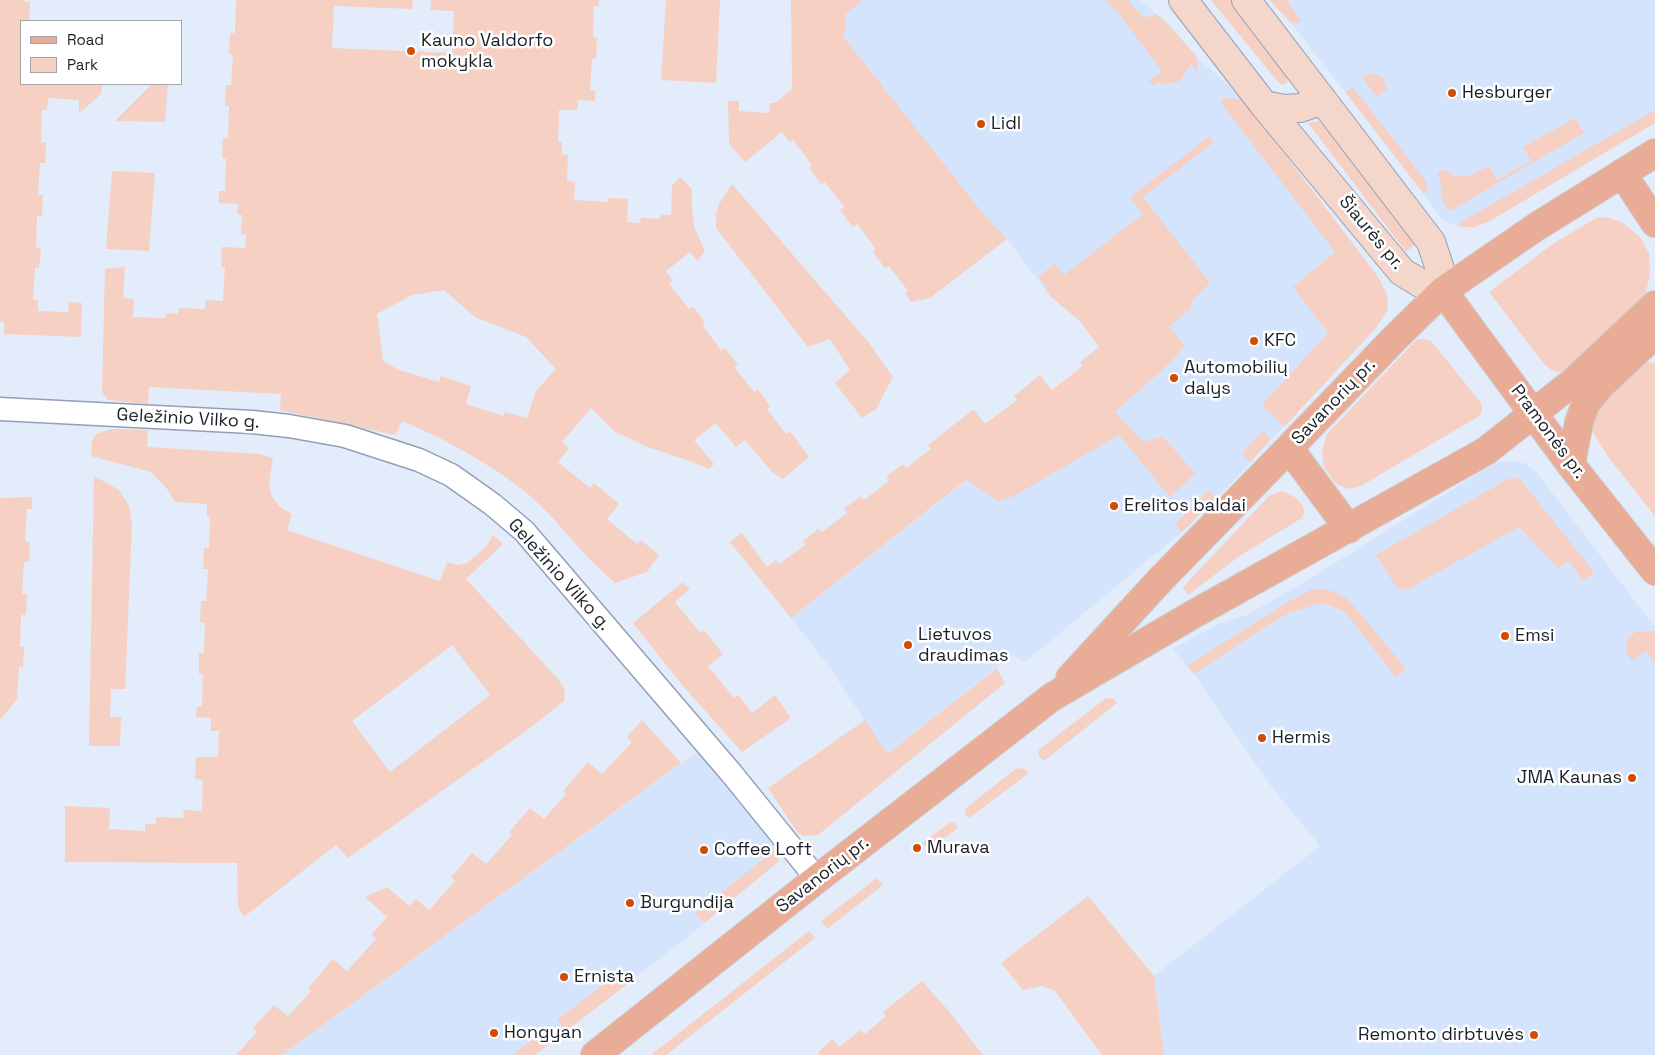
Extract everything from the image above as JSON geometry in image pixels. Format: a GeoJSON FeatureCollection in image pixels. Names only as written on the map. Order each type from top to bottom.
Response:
{"type":"FeatureCollection","features":[{"type":"Feature","properties":{"kind":"main road","name":"Šiaurės pr."},"geometry":{"type":"LineString","coordinates":[[1183,0],[1264,105],[1402,272],[1422,284],[1443,291]]}},
{"type":"Feature","properties":{"kind":"main road"},"geometry":{"type":"LineString","coordinates":[[1246,0],[1431,242],[1439,266],[1443,291]]}},
{"type":"Feature","properties":{"kind":"main road"},"geometry":{"type":"LineString","coordinates":[[1264,105],[1284,109],[1300,108],[1312,104],[1320,98]]}},
{"type":"Feature","properties":{"kind":"main road","name":"Savanorių pr."},"geometry":{"type":"LineString","coordinates":[[1052,697],[1163,577],[1443,291],[1536,227],[1655,153]]}},
{"type":"Feature","properties":{"kind":"main road"},"geometry":{"type":"LineString","coordinates":[[1622,173],[1655,223]]}},
{"type":"Feature","properties":{"kind":"main road","name":"Pramonės pr."},"geometry":{"type":"LineString","coordinates":[[1443,291],[1571,465],[1655,571]]}},
{"type":"Feature","properties":{"kind":"main road","name":"Savanorių pr."},"geometry":{"type":"LineString","coordinates":[[595,1055],[817,879],[1052,697],[1192,615],[1486,451],[1573,382],[1655,305]]}},
{"type":"Feature","properties":{"kind":"main road"},"geometry":{"type":"LineString","coordinates":[[1571,465],[1579,422],[1586,402],[1600,386],[1655,334]]}},
{"type":"Feature","properties":{"kind":"main road"},"geometry":{"type":"LineString","coordinates":[[1289,448],[1348,528]]}},
{"type":"Feature","properties":{"kind":"street","name":"Geležinio Vilko g."},"geometry":{"type":"LineString","coordinates":[[0,409],[252,422],[289,426],[345,436],[418,460],[451,475],[492,504],[524,531],[732,774],[817,879]]}},
{"type":"Feature","properties":{"kind":"shaded area"},"geometry":{"type":"Polygon","coordinates":[[[826,0],[1140,0],[1168,24],[1196,56],[1243,99],[1378,277],[1387,295],[1388,309],[1376,328],[1217,498],[1182,532],[1025,662],[1012,655],[887,754],[834,673],[791,618],[1113,366],[1080,321],[1050,296],[1007,239],[983,239],[836,113],[826,0]]]}},
{"type":"Feature","properties":{"kind":"shaded area"},"geometry":{"type":"Polygon","coordinates":[[[1269,0],[1655,0],[1655,123],[1488,222],[1475,227],[1463,227],[1449,223],[1441,218],[1291,23],[1269,0]]]}},
{"type":"Feature","properties":{"kind":"shaded area"},"geometry":{"type":"Polygon","coordinates":[[[1515,461],[1526,464],[1537,473],[1655,627],[1655,1055],[1164,1055],[1154,976],[1320,846],[1270,785],[1194,674],[1173,649],[1218,624],[1249,614],[1300,585],[1496,462],[1515,461]]]}},
{"type":"Feature","properties":{"kind":"shaded area"},"geometry":{"type":"Polygon","coordinates":[[[697,752],[777,845],[779,853],[778,862],[694,932],[535,1055],[282,1055],[697,752]]]}},
{"type":"Feature","properties":{"kind":"green space"},"geometry":{"type":"Polygon","coordinates":[[[0,0],[24,0],[25,2],[30,2],[29,20],[20,20],[20,85],[102,85],[101,94],[82,111],[79,111],[79,100],[48,98],[47,110],[42,110],[41,142],[46,143],[45,163],[40,163],[38,195],[43,195],[42,216],[37,216],[36,247],[41,248],[39,268],[35,268],[33,300],[38,300],[38,311],[68,312],[69,302],[82,303],[81,337],[4,334],[4,322],[0,322],[0,0]]]}},
{"type":"Feature","properties":{"kind":"green space"},"geometry":{"type":"Polygon","coordinates":[[[413,0],[412,9],[334,6],[332,48],[452,53],[454,11],[430,10],[431,0],[599,0],[599,6],[594,6],[593,37],[597,38],[596,59],[592,59],[590,90],[595,91],[595,101],[578,100],[577,110],[559,110],[558,142],[562,142],[562,154],[568,155],[567,181],[575,182],[574,200],[608,202],[608,198],[628,199],[627,222],[640,223],[641,218],[660,219],[661,215],[671,215],[672,186],[680,177],[692,189],[692,211],[695,229],[705,251],[698,261],[690,252],[666,271],[673,281],[669,284],[689,309],[693,307],[705,322],[702,325],[721,350],[725,348],[738,365],[735,368],[754,392],[758,389],[770,406],[767,409],[786,434],[790,431],[809,457],[783,479],[772,472],[745,440],[736,447],[716,423],[694,440],[714,464],[709,469],[645,446],[614,431],[591,408],[562,442],[569,448],[558,462],[590,488],[594,483],[619,504],[607,519],[637,544],[641,540],[659,555],[647,572],[615,583],[590,560],[549,514],[527,493],[500,473],[469,454],[438,437],[402,421],[395,435],[280,410],[281,394],[149,387],[148,404],[108,400],[102,392],[105,269],[125,267],[123,298],[134,299],[133,317],[165,318],[166,313],[178,314],[179,308],[205,309],[205,300],[223,301],[225,267],[221,267],[222,247],[245,248],[246,235],[241,234],[242,215],[237,214],[238,204],[219,203],[219,191],[225,191],[226,159],[222,158],[223,138],[228,138],[229,106],[225,106],[226,85],[231,85],[233,54],[229,54],[230,33],[235,33],[236,1],[413,0]],[[444,290],[412,295],[377,314],[383,361],[399,370],[439,382],[441,376],[471,386],[466,404],[503,416],[505,412],[527,418],[536,391],[556,369],[526,337],[475,317],[444,290]]]}},
{"type":"Feature","properties":{"kind":"green space"},"geometry":{"type":"Polygon","coordinates":[[[666,0],[720,0],[716,83],[661,80],[666,0]]]}},
{"type":"Feature","properties":{"kind":"green space"},"geometry":{"type":"Polygon","coordinates":[[[791,0],[863,0],[845,14],[845,33],[842,35],[985,216],[1007,239],[930,298],[911,302],[905,294],[908,291],[889,266],[885,268],[873,252],[876,249],[857,224],[853,227],[840,210],[844,207],[825,182],[821,184],[809,168],[812,165],[793,140],[790,142],[782,132],[745,162],[729,144],[728,101],[739,101],[739,111],[769,113],[770,103],[775,103],[792,89],[791,0]]]}},
{"type":"Feature","properties":{"kind":"green space"},"geometry":{"type":"Polygon","coordinates":[[[1105,0],[1128,0],[1144,18],[1157,14],[1196,56],[1197,72],[1191,64],[1180,81],[1168,84],[1158,83],[1154,86],[1149,81],[1162,71],[1119,14],[1105,0]]]}},
{"type":"Feature","properties":{"kind":"green space"},"geometry":{"type":"Polygon","coordinates":[[[1211,0],[1231,0],[1288,77],[1287,83],[1282,85],[1278,82],[1211,0]]]}},
{"type":"Feature","properties":{"kind":"green space"},"geometry":{"type":"Polygon","coordinates":[[[1269,0],[1287,0],[1301,21],[1291,23],[1269,0]]]}},
{"type":"Feature","properties":{"kind":"green space"},"geometry":{"type":"Polygon","coordinates":[[[1375,73],[1382,77],[1387,89],[1377,97],[1362,77],[1375,73]]]}},
{"type":"Feature","properties":{"kind":"green space"},"geometry":{"type":"Polygon","coordinates":[[[151,85],[168,85],[165,122],[115,121],[151,85]]]}},
{"type":"Feature","properties":{"kind":"green space"},"geometry":{"type":"Polygon","coordinates":[[[1352,86],[1426,181],[1427,189],[1423,193],[1346,93],[1352,86]]]}},
{"type":"Feature","properties":{"kind":"green space"},"geometry":{"type":"Polygon","coordinates":[[[1224,98],[1243,99],[1378,277],[1387,295],[1388,309],[1376,328],[1284,427],[1262,405],[1328,333],[1293,287],[1335,252],[1221,103],[1224,98]]]}},
{"type":"Feature","properties":{"kind":"green space"},"geometry":{"type":"Polygon","coordinates":[[[1655,110],[1655,123],[1488,222],[1475,227],[1456,225],[1655,110]]]}},
{"type":"Feature","properties":{"kind":"green space"},"geometry":{"type":"Polygon","coordinates":[[[1575,118],[1584,133],[1450,211],[1442,200],[1440,178],[1437,173],[1443,169],[1455,176],[1469,176],[1489,166],[1497,180],[1531,161],[1523,147],[1575,118]]]}},
{"type":"Feature","properties":{"kind":"green space"},"geometry":{"type":"Polygon","coordinates":[[[1319,121],[1325,126],[1416,243],[1406,252],[1308,123],[1319,121]]]}},
{"type":"Feature","properties":{"kind":"green space"},"geometry":{"type":"Polygon","coordinates":[[[1210,136],[1214,142],[1143,197],[1210,283],[1191,302],[1191,308],[1169,327],[1185,346],[1162,370],[1115,412],[1144,442],[1162,436],[1195,473],[1170,497],[1119,435],[1014,496],[999,501],[966,480],[791,618],[730,542],[742,533],[767,567],[776,560],[779,564],[805,545],[803,541],[818,529],[822,532],[847,513],[844,509],[861,496],[864,500],[889,481],[886,477],[903,464],[906,468],[931,449],[928,445],[974,409],[985,424],[1017,400],[1014,396],[1040,375],[1052,390],[1083,366],[1080,362],[1099,347],[1080,321],[1050,296],[1039,276],[1055,264],[1064,275],[1143,214],[1130,197],[1210,136]]]}},
{"type":"Feature","properties":{"kind":"green space"},"geometry":{"type":"Polygon","coordinates":[[[112,171],[155,173],[149,251],[106,249],[112,171]]]}},
{"type":"Feature","properties":{"kind":"green space"},"geometry":{"type":"Polygon","coordinates":[[[732,184],[869,343],[893,377],[876,409],[862,418],[835,383],[850,370],[830,339],[808,347],[716,228],[716,215],[719,204],[732,184]]]}},
{"type":"Feature","properties":{"kind":"green space"},"geometry":{"type":"Polygon","coordinates":[[[1598,217],[1610,218],[1623,223],[1640,237],[1649,254],[1650,275],[1646,292],[1636,306],[1570,367],[1561,372],[1553,371],[1544,364],[1489,292],[1554,243],[1598,217]]]}},
{"type":"Feature","properties":{"kind":"green space"},"geometry":{"type":"Polygon","coordinates":[[[1417,339],[1425,339],[1432,342],[1481,403],[1482,411],[1479,416],[1361,486],[1347,489],[1335,483],[1324,467],[1322,451],[1327,434],[1417,339]]]}},
{"type":"Feature","properties":{"kind":"green space"},"geometry":{"type":"Polygon","coordinates":[[[1640,363],[1655,363],[1655,516],[1609,458],[1591,426],[1597,408],[1640,363]]]}},
{"type":"Feature","properties":{"kind":"green space"},"geometry":{"type":"Polygon","coordinates":[[[112,429],[148,430],[147,447],[260,454],[273,458],[269,483],[272,497],[280,507],[292,514],[287,530],[440,581],[447,562],[458,565],[467,563],[485,548],[493,535],[503,544],[466,579],[559,680],[565,690],[564,701],[526,731],[348,858],[336,845],[244,917],[238,906],[237,863],[65,862],[65,806],[110,808],[109,829],[145,831],[145,824],[156,824],[156,817],[183,818],[184,810],[202,811],[203,780],[195,779],[196,757],[218,757],[219,731],[211,731],[211,718],[196,717],[197,707],[202,706],[203,675],[199,674],[199,653],[204,653],[205,623],[200,622],[201,601],[206,601],[208,569],[203,569],[204,548],[209,548],[210,517],[207,516],[207,504],[175,502],[168,490],[151,472],[91,456],[92,441],[96,434],[112,429]],[[452,645],[352,721],[390,772],[490,695],[452,645]]]}},
{"type":"Feature","properties":{"kind":"green space"},"geometry":{"type":"Polygon","coordinates":[[[1263,431],[1271,439],[1250,462],[1242,453],[1263,431]]]}},
{"type":"Feature","properties":{"kind":"green space"},"geometry":{"type":"Polygon","coordinates":[[[94,476],[119,490],[129,506],[132,525],[125,689],[111,689],[110,717],[121,717],[120,746],[89,746],[94,476]]]}},
{"type":"Feature","properties":{"kind":"green space"},"geometry":{"type":"Polygon","coordinates":[[[1519,478],[1594,572],[1583,581],[1569,561],[1558,568],[1519,527],[1408,589],[1397,588],[1376,555],[1508,479],[1519,478]]]}},
{"type":"Feature","properties":{"kind":"green space"},"geometry":{"type":"Polygon","coordinates":[[[1209,490],[1217,498],[1182,532],[1175,524],[1209,490]]]}},
{"type":"Feature","properties":{"kind":"green space"},"geometry":{"type":"Polygon","coordinates":[[[1282,491],[1295,497],[1303,506],[1302,518],[1241,555],[1188,595],[1183,587],[1269,496],[1282,491]]]}},
{"type":"Feature","properties":{"kind":"green space"},"geometry":{"type":"Polygon","coordinates":[[[32,497],[32,509],[27,509],[25,541],[30,542],[29,562],[24,562],[22,594],[27,594],[26,615],[21,615],[20,646],[24,647],[23,667],[19,667],[17,699],[0,720],[0,498],[32,497]]]}},
{"type":"Feature","properties":{"kind":"green space"},"geometry":{"type":"Polygon","coordinates":[[[683,582],[690,589],[675,602],[700,633],[704,630],[723,654],[708,666],[734,698],[738,695],[752,713],[775,695],[791,718],[742,752],[683,686],[633,623],[683,582]]]}},
{"type":"Feature","properties":{"kind":"green space"},"geometry":{"type":"Polygon","coordinates":[[[1325,589],[1346,598],[1406,669],[1396,677],[1344,611],[1322,603],[1289,613],[1194,674],[1187,666],[1283,605],[1310,590],[1325,589]]]}},
{"type":"Feature","properties":{"kind":"green space"},"geometry":{"type":"Polygon","coordinates":[[[1655,631],[1655,662],[1646,651],[1632,661],[1626,647],[1626,642],[1630,636],[1636,632],[1655,631]]]}},
{"type":"Feature","properties":{"kind":"green space"},"geometry":{"type":"Polygon","coordinates":[[[997,668],[1005,683],[818,835],[805,836],[798,833],[768,788],[865,720],[887,754],[997,668]]]}},
{"type":"Feature","properties":{"kind":"green space"},"geometry":{"type":"Polygon","coordinates":[[[1105,699],[1114,699],[1117,703],[1044,761],[1039,756],[1038,752],[1041,748],[1105,699]]]}},
{"type":"Feature","properties":{"kind":"green space"},"geometry":{"type":"Polygon","coordinates":[[[642,720],[681,763],[282,1055],[236,1055],[257,1032],[253,1028],[274,1005],[288,1016],[311,991],[308,988],[333,959],[347,971],[376,939],[372,934],[387,917],[365,897],[387,887],[409,906],[416,899],[429,910],[455,881],[451,877],[472,853],[486,864],[512,835],[509,832],[530,808],[544,819],[566,794],[563,791],[588,762],[602,774],[632,742],[627,737],[642,720]]]}},
{"type":"Feature","properties":{"kind":"green space"},"geometry":{"type":"Polygon","coordinates":[[[1017,768],[1025,769],[1029,773],[969,818],[965,813],[966,808],[1017,768]]]}},
{"type":"Feature","properties":{"kind":"green space"},"geometry":{"type":"Polygon","coordinates":[[[951,822],[955,823],[958,828],[928,850],[922,843],[951,822]]]}},
{"type":"Feature","properties":{"kind":"green space"},"geometry":{"type":"Polygon","coordinates":[[[778,848],[778,862],[704,923],[695,913],[778,848]]]}},
{"type":"Feature","properties":{"kind":"green space"},"geometry":{"type":"Polygon","coordinates":[[[877,878],[883,885],[827,929],[821,921],[877,878]]]}},
{"type":"Feature","properties":{"kind":"green space"},"geometry":{"type":"Polygon","coordinates":[[[1088,896],[1154,976],[1164,1055],[1102,1055],[1055,991],[1042,986],[1023,990],[1001,963],[1088,896]]]}},
{"type":"Feature","properties":{"kind":"green space"},"geometry":{"type":"Polygon","coordinates":[[[809,931],[815,938],[666,1055],[651,1055],[809,931]]]}},
{"type":"Feature","properties":{"kind":"green space"},"geometry":{"type":"Polygon","coordinates":[[[621,971],[630,982],[566,1031],[557,1020],[621,971]]]}},
{"type":"Feature","properties":{"kind":"green space"},"geometry":{"type":"Polygon","coordinates":[[[922,981],[983,1055],[820,1055],[818,1052],[833,1039],[839,1047],[861,1030],[865,1034],[886,1016],[883,1012],[922,981]]]}},
{"type":"Feature","properties":{"kind":"green space"},"geometry":{"type":"Polygon","coordinates":[[[543,1031],[552,1042],[535,1055],[513,1055],[543,1031]]]}},
{"type":"Feature","properties":{"kind":"place","name":"Kauno Valdorfo mokykla"},"geometry":{"type":"Point","coordinates":[411,51]}},
{"type":"Feature","properties":{"kind":"place","name":"Hesburger"},"geometry":{"type":"Point","coordinates":[1452,93]}},
{"type":"Feature","properties":{"kind":"place","name":"Lidl"},"geometry":{"type":"Point","coordinates":[981,124]}},
{"type":"Feature","properties":{"kind":"place","name":"KFC"},"geometry":{"type":"Point","coordinates":[1254,341]}},
{"type":"Feature","properties":{"kind":"place","name":"Automobilių dalys"},"geometry":{"type":"Point","coordinates":[1174,378]}},
{"type":"Feature","properties":{"kind":"place","name":"Erelitos baldai"},"geometry":{"type":"Point","coordinates":[1114,506]}},
{"type":"Feature","properties":{"kind":"place","name":"Emsi"},"geometry":{"type":"Point","coordinates":[1505,636]}},
{"type":"Feature","properties":{"kind":"place","name":"Lietuvos draudimas"},"geometry":{"type":"Point","coordinates":[908,645]}},
{"type":"Feature","properties":{"kind":"place","name":"Hermis"},"geometry":{"type":"Point","coordinates":[1262,738]}},
{"type":"Feature","properties":{"kind":"place","name":"JMA Kaunas"},"geometry":{"type":"Point","coordinates":[1632,778]}},
{"type":"Feature","properties":{"kind":"place","name":"Murava"},"geometry":{"type":"Point","coordinates":[917,848]}},
{"type":"Feature","properties":{"kind":"place","name":"Coffee Loft"},"geometry":{"type":"Point","coordinates":[704,850]}},
{"type":"Feature","properties":{"kind":"place","name":"Burgundija"},"geometry":{"type":"Point","coordinates":[630,903]}},
{"type":"Feature","properties":{"kind":"place","name":"Ernista"},"geometry":{"type":"Point","coordinates":[564,977]}},
{"type":"Feature","properties":{"kind":"place","name":"Hongyan"},"geometry":{"type":"Point","coordinates":[494,1033]}},
{"type":"Feature","properties":{"kind":"place","name":"Remonto dirbtuvės"},"geometry":{"type":"Point","coordinates":[1534,1035]}}]}
